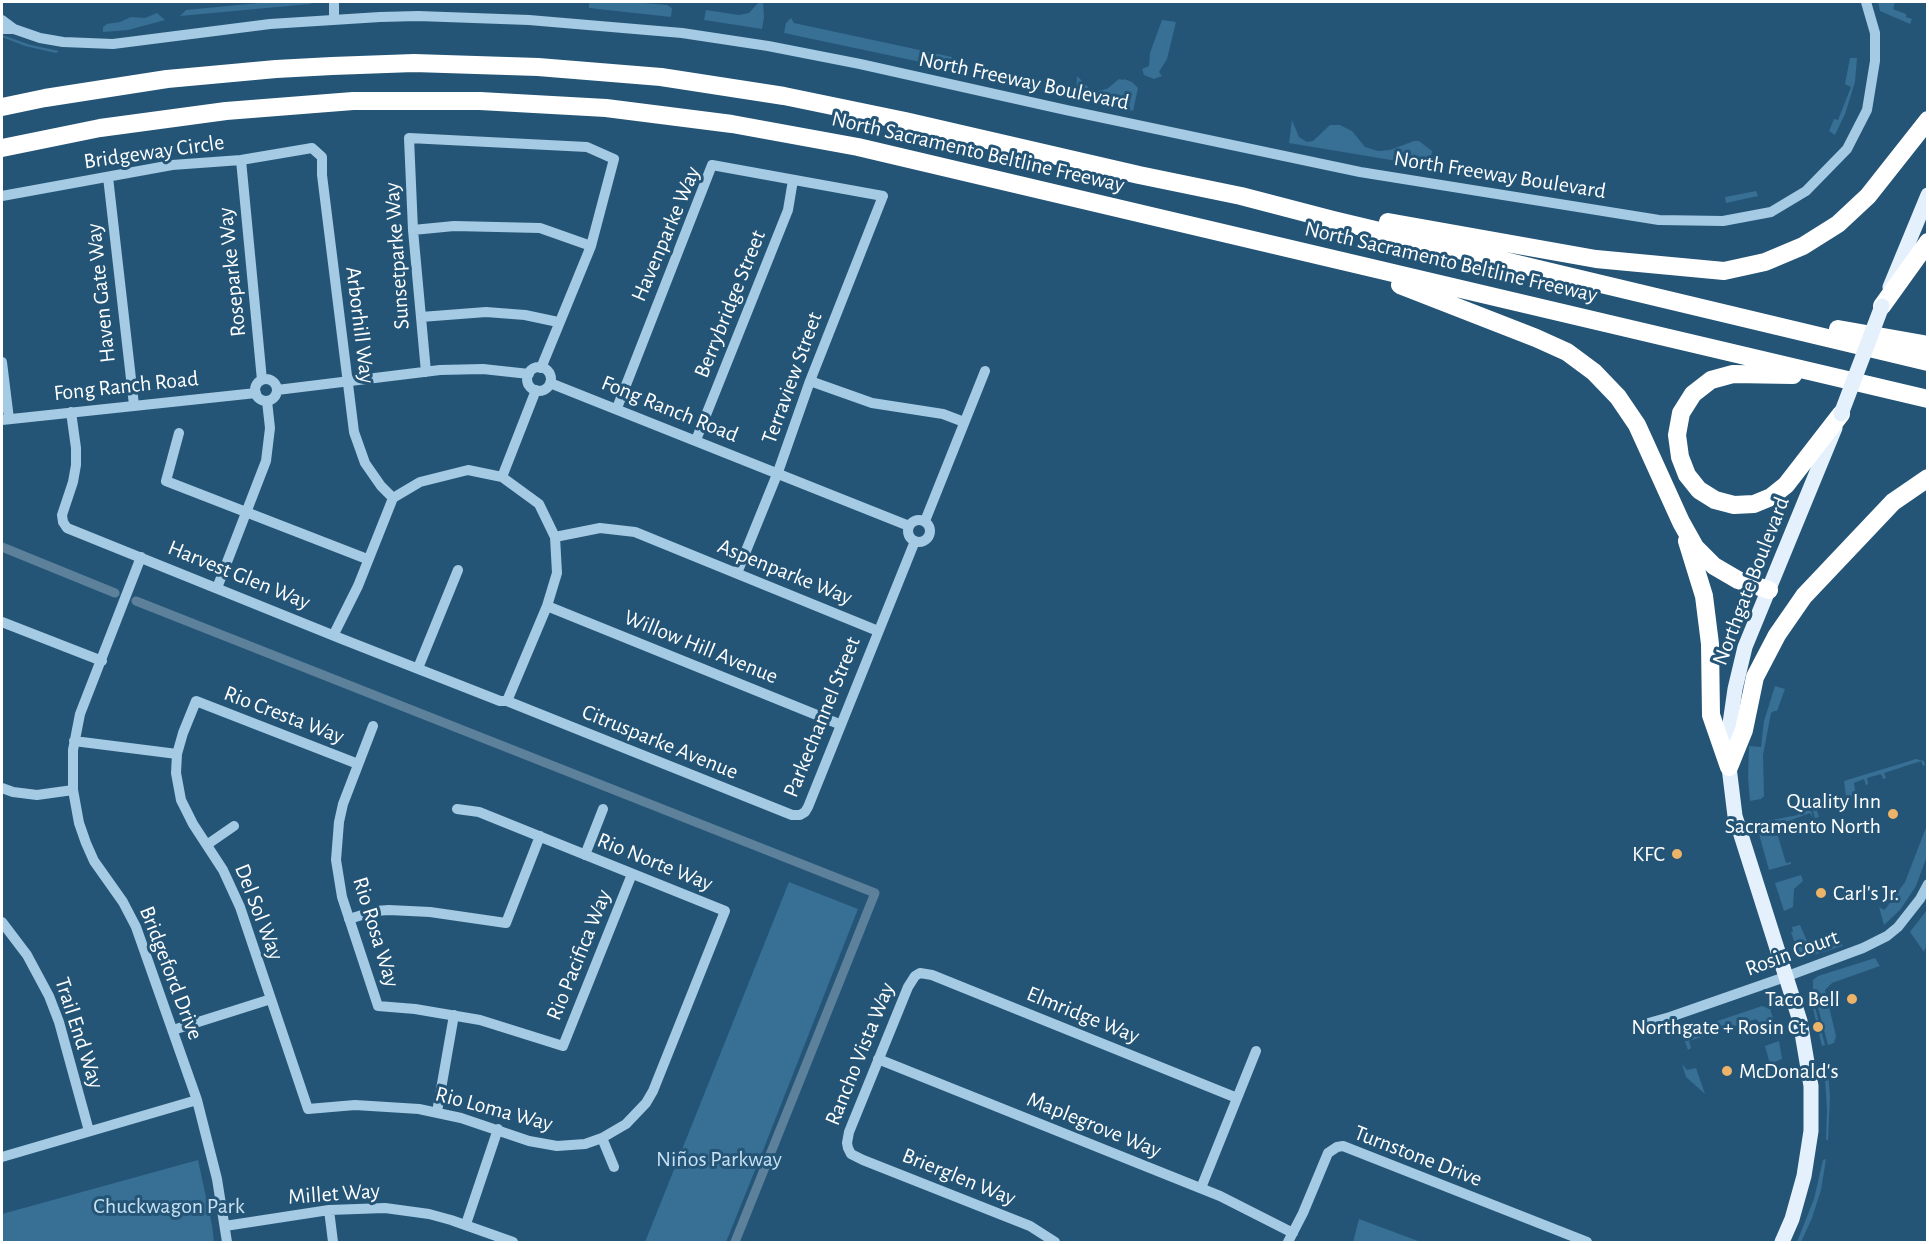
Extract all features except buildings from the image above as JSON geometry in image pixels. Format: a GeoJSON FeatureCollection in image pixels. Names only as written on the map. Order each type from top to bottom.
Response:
{"type":"FeatureCollection","features":[{"type":"Feature","properties":{"kind":"highway","name":"North Sacramento Beltline Freeway"},"geometry":{"type":"LineString","coordinates":[[2,107],[167,79],[276,69],[414,63],[538,67],[662,77],[784,96],[1241,196],[1928,362]]}},
{"type":"Feature","properties":{"kind":"highway","name":"North Sacramento Beltline Freeway"},"geometry":{"type":"LineString","coordinates":[[2,148],[100,128],[215,112],[353,101],[480,101],[606,108],[732,124],[858,147],[1928,399]]}},
{"type":"Feature","properties":{"kind":"highway"},"geometry":{"type":"LineString","coordinates":[[1241,196],[1596,259],[1724,270],[1765,262],[1803,246],[1838,224],[1868,196],[1928,120]]}},
{"type":"Feature","properties":{"kind":"highway"},"geometry":{"type":"LineString","coordinates":[[1882,306],[1928,242]]}},
{"type":"Feature","properties":{"kind":"highway"},"geometry":{"type":"LineString","coordinates":[[1340,261],[1536,338],[1567,352],[1594,372],[1618,397],[1637,425],[1681,522],[1695,547],[1714,566],[1738,580],[1769,590]]}},
{"type":"Feature","properties":{"kind":"highway"},"geometry":{"type":"LineString","coordinates":[[1637,293],[1928,345]]}},
{"type":"Feature","properties":{"kind":"highway"},"geometry":{"type":"LineString","coordinates":[[1825,375],[1732,374],[1711,380],[1694,394],[1682,413],[1677,435],[1680,457],[1687,475],[1699,490],[1715,500],[1734,505],[1754,504],[1762,501],[1786,485],[1841,414]]}},
{"type":"Feature","properties":{"kind":"highway"},"geometry":{"type":"LineString","coordinates":[[1729,767],[1744,730],[1755,677],[1777,635],[1804,596],[1893,502],[1928,478]]}},
{"type":"Feature","properties":{"kind":"highway"},"geometry":{"type":"LineString","coordinates":[[1681,522],[1704,596],[1710,644],[1712,715],[1729,767]]}},
{"type":"Feature","properties":{"kind":"main road","name":"Northgate Boulevard"},"geometry":{"type":"LineString","coordinates":[[1782,1242],[1792,1219],[1809,1148],[1812,1108],[1809,1068],[1804,1041],[1785,977],[1756,881],[1742,845],[1732,800],[1728,737],[1735,689],[1745,647],[1928,195]]}},
{"type":"Feature","properties":{"kind":"street"},"geometry":{"type":"LineString","coordinates":[[334,2],[334,19]]}},
{"type":"Feature","properties":{"kind":"street","name":"North Freeway Boulevard"},"geometry":{"type":"LineString","coordinates":[[2,20],[14,29],[40,38],[63,42],[113,44],[218,29],[334,19],[417,16],[521,19],[603,25],[714,38],[860,64],[1066,111],[1360,172],[1659,220],[1715,221],[1771,212],[1806,191],[1848,148],[1868,110],[1875,61],[1875,33],[1866,2]]}},
{"type":"Feature","properties":{"kind":"street","name":"North Freeway Boulevard"},"geometry":{"type":"LineString","coordinates":[[2,29],[14,29]]}},
{"type":"Feature","properties":{"kind":"street","name":"Sunsetparke Way"},"geometry":{"type":"LineString","coordinates":[[426,372],[413,230],[409,138],[587,147],[614,159],[591,246]]}},
{"type":"Feature","properties":{"kind":"street","name":"Bridgeway Circle"},"geometry":{"type":"LineString","coordinates":[[2,196],[172,165],[241,160],[312,148]]}},
{"type":"Feature","properties":{"kind":"street","name":"Arborhill Way"},"geometry":{"type":"LineString","coordinates":[[312,148],[322,157],[322,175],[354,432],[365,463],[381,486],[393,498]]}},
{"type":"Feature","properties":{"kind":"street","name":"Roseparke Way"},"geometry":{"type":"LineString","coordinates":[[241,160],[262,380]]}},
{"type":"Feature","properties":{"kind":"street","name":"Havenparke Way"},"geometry":{"type":"LineString","coordinates":[[616,408],[712,165],[883,196]]}},
{"type":"Feature","properties":{"kind":"street","name":"Haven Gate Way"},"geometry":{"type":"LineString","coordinates":[[108,177],[134,405]]}},
{"type":"Feature","properties":{"kind":"street","name":"Berrybridge Street"},"geometry":{"type":"LineString","coordinates":[[696,440],[788,210],[793,180]]}},
{"type":"Feature","properties":{"kind":"street","name":"Terraview Street"},"geometry":{"type":"LineString","coordinates":[[737,573],[883,196]]}},
{"type":"Feature","properties":{"kind":"street"},"geometry":{"type":"LineString","coordinates":[[413,230],[454,226],[540,228],[591,246],[541,368]]}},
{"type":"Feature","properties":{"kind":"street"},"geometry":{"type":"LineString","coordinates":[[421,317],[486,312],[525,315],[558,322]]}},
{"type":"Feature","properties":{"kind":"street"},"geometry":{"type":"LineString","coordinates":[[2,362],[5,419]]}},
{"type":"Feature","properties":{"kind":"street"},"geometry":{"type":"LineString","coordinates":[[541,368],[550,375],[550,383],[545,389],[536,390],[528,383],[529,374],[534,369],[541,368]]}},
{"type":"Feature","properties":{"kind":"street"},"geometry":{"type":"LineString","coordinates":[[277,390],[426,372],[483,369],[529,374]]}},
{"type":"Feature","properties":{"kind":"street"},"geometry":{"type":"LineString","coordinates":[[925,521],[985,372]]}},
{"type":"Feature","properties":{"kind":"street"},"geometry":{"type":"LineString","coordinates":[[262,380],[271,381],[277,390],[274,398],[267,401],[260,399],[256,393],[257,385],[262,380]]}},
{"type":"Feature","properties":{"kind":"street"},"geometry":{"type":"LineString","coordinates":[[810,381],[872,403],[943,414],[964,422]]}},
{"type":"Feature","properties":{"kind":"street","name":"Fong Ranch Road"},"geometry":{"type":"LineString","coordinates":[[550,383],[909,526]]}},
{"type":"Feature","properties":{"kind":"street"},"geometry":{"type":"LineString","coordinates":[[502,477],[536,390]]}},
{"type":"Feature","properties":{"kind":"street","name":"Fong Ranch Road"},"geometry":{"type":"LineString","coordinates":[[5,419],[256,393]]}},
{"type":"Feature","properties":{"kind":"street"},"geometry":{"type":"LineString","coordinates":[[218,588],[266,461],[270,428],[267,401]]}},
{"type":"Feature","properties":{"kind":"street","name":"Harvest Glen Way"},"geometry":{"type":"LineString","coordinates":[[71,412],[76,465],[74,482],[62,515],[67,528],[500,701],[507,701]]}},
{"type":"Feature","properties":{"kind":"street"},"geometry":{"type":"LineString","coordinates":[[179,433],[166,481],[367,560]]}},
{"type":"Feature","properties":{"kind":"street"},"geometry":{"type":"LineString","coordinates":[[334,634],[358,585],[393,498],[420,482],[468,470],[502,477],[538,504],[555,537],[557,573],[547,606],[507,701]]}},
{"type":"Feature","properties":{"kind":"street"},"geometry":{"type":"LineString","coordinates":[[914,521],[925,521],[929,527],[929,534],[922,541],[915,541],[909,536],[909,526],[914,521]]}},
{"type":"Feature","properties":{"kind":"street","name":"Aspenparke Way"},"geometry":{"type":"LineString","coordinates":[[555,537],[600,528],[635,532],[878,632]]}},
{"type":"Feature","properties":{"kind":"street"},"geometry":{"type":"LineString","coordinates":[[878,632],[915,541]]}},
{"type":"Feature","properties":{"kind":"street","name":"Bridgeford Drive"},"geometry":{"type":"LineString","coordinates":[[141,558],[80,714],[74,741],[73,790],[79,823],[86,843],[94,861],[123,902],[136,927],[197,1100],[215,1169],[227,1242]]}},
{"type":"Feature","properties":{"kind":"street"},"geometry":{"type":"LineString","coordinates":[[418,668],[458,570]]}},
{"type":"Feature","properties":{"kind":"street","name":"Willow Hill Avenue"},"geometry":{"type":"LineString","coordinates":[[547,606],[839,724]]}},
{"type":"Feature","properties":{"kind":"street"},"geometry":{"type":"LineString","coordinates":[[2,622],[102,661]]}},
{"type":"Feature","properties":{"kind":"street","name":"Parkechannel Street"},"geometry":{"type":"LineString","coordinates":[[800,815],[808,807],[839,724],[878,632]]}},
{"type":"Feature","properties":{"kind":"street","name":"Del Sol Way"},"geometry":{"type":"LineString","coordinates":[[196,701],[177,754],[176,773],[181,800],[232,888],[308,1109]]}},
{"type":"Feature","properties":{"kind":"street","name":"Rio Cresta Way"},"geometry":{"type":"LineString","coordinates":[[196,701],[358,765]]}},
{"type":"Feature","properties":{"kind":"street","name":"Citrusparke Avenue"},"geometry":{"type":"LineString","coordinates":[[507,701],[784,812],[800,815]]}},
{"type":"Feature","properties":{"kind":"street","name":"Rio Rosa Way"},"geometry":{"type":"LineString","coordinates":[[373,726],[343,804],[337,841],[338,879],[349,919],[378,1006],[454,1015]]}},
{"type":"Feature","properties":{"kind":"street"},"geometry":{"type":"LineString","coordinates":[[74,741],[177,754]]}},
{"type":"Feature","properties":{"kind":"street"},"geometry":{"type":"LineString","coordinates":[[2,788],[31,795],[73,790]]}},
{"type":"Feature","properties":{"kind":"street","name":"Rio Norte Way"},"geometry":{"type":"LineString","coordinates":[[457,808],[479,812],[725,911],[646,1103],[615,1132],[602,1138]]}},
{"type":"Feature","properties":{"kind":"street"},"geometry":{"type":"LineString","coordinates":[[585,855],[603,809]]}},
{"type":"Feature","properties":{"kind":"street"},"geometry":{"type":"LineString","coordinates":[[207,844],[234,826]]}},
{"type":"Feature","properties":{"kind":"street"},"geometry":{"type":"LineString","coordinates":[[349,919],[375,911],[397,910],[430,912],[506,923],[540,836]]}},
{"type":"Feature","properties":{"kind":"street","name":"Rio Pacifica Way"},"geometry":{"type":"LineString","coordinates":[[454,1015],[512,1029],[563,1046],[633,874]]}},
{"type":"Feature","properties":{"kind":"street","name":"Rosin Court"},"geometry":{"type":"LineString","coordinates":[[1645,1024],[1863,948],[1887,936],[1909,916],[1928,884]]}},
{"type":"Feature","properties":{"kind":"street","name":"Trail End Way"},"geometry":{"type":"LineString","coordinates":[[2,922],[27,955],[49,996],[59,1022],[89,1131]]}},
{"type":"Feature","properties":{"kind":"street","name":"Elmridge Way"},"geometry":{"type":"LineString","coordinates":[[915,976],[920,973],[932,975],[1237,1098]]}},
{"type":"Feature","properties":{"kind":"street","name":"Rancho Vista Way"},"geometry":{"type":"LineString","coordinates":[[848,1148],[847,1138],[908,987],[915,976]]}},
{"type":"Feature","properties":{"kind":"street"},"geometry":{"type":"LineString","coordinates":[[173,1030],[271,999]]}},
{"type":"Feature","properties":{"kind":"street"},"geometry":{"type":"LineString","coordinates":[[437,1112],[454,1015]]}},
{"type":"Feature","properties":{"kind":"street"},"geometry":{"type":"LineString","coordinates":[[1201,1188],[1256,1051]]}},
{"type":"Feature","properties":{"kind":"street","name":"Maplegrove Way"},"geometry":{"type":"LineString","coordinates":[[879,1059],[1238,1204],[1290,1238]]}},
{"type":"Feature","properties":{"kind":"street"},"geometry":{"type":"LineString","coordinates":[[2,1157],[197,1100]]}},
{"type":"Feature","properties":{"kind":"street","name":"Rio Loma Way"},"geometry":{"type":"LineString","coordinates":[[308,1109],[391,1106],[437,1112],[498,1129],[529,1141],[557,1146],[585,1144],[602,1138]]}},
{"type":"Feature","properties":{"kind":"street"},"geometry":{"type":"LineString","coordinates":[[466,1224],[498,1129]]}},
{"type":"Feature","properties":{"kind":"street"},"geometry":{"type":"LineString","coordinates":[[602,1138],[614,1167]]}},
{"type":"Feature","properties":{"kind":"street","name":"Turnstone Drive"},"geometry":{"type":"LineString","coordinates":[[1290,1238],[1328,1153],[1343,1146],[1587,1242]]}},
{"type":"Feature","properties":{"kind":"street","name":"Brierglen Way"},"geometry":{"type":"LineString","coordinates":[[848,1148],[851,1154],[863,1160],[1030,1226],[1055,1242]]}},
{"type":"Feature","properties":{"kind":"street","name":"Millet Way"},"geometry":{"type":"LineString","coordinates":[[225,1226],[329,1210],[396,1209],[429,1214],[466,1224],[513,1242]]}},
{"type":"Feature","properties":{"kind":"street"},"geometry":{"type":"LineString","coordinates":[[329,1210],[333,1242]]}},
{"type":"Feature","properties":{"kind":"green space"},"geometry":{"type":"Polygon","coordinates":[[[269,2],[315,2],[180,16],[186,10],[269,2]]]}},
{"type":"Feature","properties":{"kind":"green space"},"geometry":{"type":"Polygon","coordinates":[[[589,2],[667,5],[672,8],[671,17],[589,8],[589,2]]]}},
{"type":"Feature","properties":{"kind":"green space"},"geometry":{"type":"Polygon","coordinates":[[[759,2],[763,2],[762,29],[704,20],[706,10],[739,15],[749,13],[759,2]]]}},
{"type":"Feature","properties":{"kind":"green space"},"geometry":{"type":"Polygon","coordinates":[[[1878,2],[1895,2],[1893,9],[1912,19],[1910,24],[1880,11],[1878,2]]]}},
{"type":"Feature","properties":{"kind":"green space"},"geometry":{"type":"Polygon","coordinates":[[[157,13],[165,20],[128,30],[103,32],[103,27],[107,24],[131,17],[145,18],[157,13]]]}},
{"type":"Feature","properties":{"kind":"green space"},"geometry":{"type":"Polygon","coordinates":[[[791,18],[794,23],[952,57],[949,68],[784,33],[786,23],[791,18]]]}},
{"type":"Feature","properties":{"kind":"green space"},"geometry":{"type":"Polygon","coordinates":[[[1162,20],[1176,22],[1167,59],[1159,72],[1162,76],[1154,79],[1144,75],[1142,69],[1149,66],[1150,53],[1162,20]]]}},
{"type":"Feature","properties":{"kind":"green space"},"geometry":{"type":"Polygon","coordinates":[[[2,35],[59,51],[56,53],[25,46],[2,37],[2,35]]]}},
{"type":"Feature","properties":{"kind":"green space"},"geometry":{"type":"Polygon","coordinates":[[[1850,58],[1857,58],[1855,82],[1845,114],[1835,135],[1829,131],[1834,119],[1838,120],[1851,87],[1845,84],[1850,58]]]}},
{"type":"Feature","properties":{"kind":"green space"},"geometry":{"type":"Polygon","coordinates":[[[1077,76],[1090,89],[1098,91],[1107,89],[1119,79],[1132,82],[1138,88],[1133,111],[1076,98],[1077,76]]]}},
{"type":"Feature","properties":{"kind":"green space"},"geometry":{"type":"Polygon","coordinates":[[[1292,120],[1299,137],[1307,142],[1313,141],[1330,125],[1340,125],[1352,131],[1365,147],[1378,151],[1390,150],[1419,141],[1432,151],[1430,163],[1427,166],[1289,143],[1292,120]]]}},
{"type":"Feature","properties":{"kind":"green space"},"geometry":{"type":"Polygon","coordinates":[[[1756,191],[1758,196],[1726,203],[1725,197],[1756,191]]]}},
{"type":"Feature","properties":{"kind":"green space"},"geometry":{"type":"Polygon","coordinates":[[[1775,686],[1785,689],[1777,711],[1771,713],[1763,755],[1764,796],[1761,799],[1750,801],[1749,746],[1761,747],[1764,721],[1775,686]]]}},
{"type":"Feature","properties":{"kind":"green space"},"geometry":{"type":"Polygon","coordinates":[[[1916,759],[1924,761],[1925,765],[1923,766],[1921,761],[1884,773],[1886,778],[1883,779],[1881,774],[1867,778],[1868,784],[1866,785],[1864,779],[1854,783],[1856,798],[1837,804],[1839,810],[1835,805],[1817,811],[1819,817],[1815,818],[1812,808],[1846,797],[1844,781],[1916,759]]]}},
{"type":"Feature","properties":{"kind":"green space"},"geometry":{"type":"Polygon","coordinates":[[[1804,804],[1806,811],[1811,810],[1813,818],[1810,813],[1780,824],[1782,830],[1777,833],[1786,863],[1791,862],[1791,864],[1769,870],[1756,823],[1798,815],[1797,807],[1804,804]]]}},
{"type":"Feature","properties":{"kind":"green space"},"geometry":{"type":"Polygon","coordinates":[[[1927,825],[1927,856],[1916,886],[1900,910],[1884,925],[1879,907],[1884,910],[1905,882],[1927,825]]]}},
{"type":"Feature","properties":{"kind":"green space"},"geometry":{"type":"Polygon","coordinates":[[[1801,875],[1803,881],[1794,889],[1793,907],[1784,911],[1775,883],[1801,875]]]}},
{"type":"Feature","properties":{"kind":"green space","name":"Niños Parkway"},"geometry":{"type":"Polygon","coordinates":[[[789,882],[858,909],[760,1158],[726,1242],[645,1242],[789,882]]]}},
{"type":"Feature","properties":{"kind":"green space"},"geometry":{"type":"Polygon","coordinates":[[[1927,910],[1927,944],[1924,952],[1910,932],[1927,910]]]}},
{"type":"Feature","properties":{"kind":"green space"},"geometry":{"type":"Polygon","coordinates":[[[1800,925],[1807,941],[1810,940],[1816,944],[1839,939],[1843,946],[1803,958],[1799,956],[1791,932],[1793,932],[1792,927],[1800,925]]]}},
{"type":"Feature","properties":{"kind":"green space"},"geometry":{"type":"Polygon","coordinates":[[[1875,958],[1880,966],[1832,983],[1825,990],[1836,1036],[1834,1043],[1828,1045],[1813,989],[1813,980],[1818,976],[1875,958]]]}},
{"type":"Feature","properties":{"kind":"green space"},"geometry":{"type":"Polygon","coordinates":[[[1809,992],[1811,992],[1825,1045],[1822,1046],[1809,992]]]}},
{"type":"Feature","properties":{"kind":"green space"},"geometry":{"type":"Polygon","coordinates":[[[1762,1006],[1770,1009],[1774,1021],[1762,1025],[1756,1019],[1689,1041],[1691,1048],[1688,1050],[1682,1033],[1762,1006]]]}},
{"type":"Feature","properties":{"kind":"green space"},"geometry":{"type":"Polygon","coordinates":[[[1779,1041],[1782,1059],[1770,1064],[1765,1046],[1779,1041]]]}},
{"type":"Feature","properties":{"kind":"green space"},"geometry":{"type":"Polygon","coordinates":[[[1824,1062],[1827,1062],[1830,1096],[1828,1141],[1826,1139],[1824,1062]]]}},
{"type":"Feature","properties":{"kind":"green space"},"geometry":{"type":"Polygon","coordinates":[[[1682,1064],[1687,1070],[1696,1068],[1705,1094],[1686,1077],[1682,1064]]]}},
{"type":"Feature","properties":{"kind":"green space"},"geometry":{"type":"Polygon","coordinates":[[[1826,1159],[1821,1190],[1812,1218],[1801,1242],[1797,1242],[1814,1199],[1823,1160],[1826,1159]]]}},
{"type":"Feature","properties":{"kind":"green space","name":"Chuckwagon Park"},"geometry":{"type":"Polygon","coordinates":[[[198,1160],[214,1242],[2,1242],[2,1214],[198,1160]]]}},
{"type":"Feature","properties":{"kind":"green space"},"geometry":{"type":"Polygon","coordinates":[[[1359,1219],[1421,1242],[1353,1242],[1359,1219]]]}},
{"type":"Feature","properties":{"kind":"waterway"},"geometry":{"type":"LineString","coordinates":[[2,547],[115,593]]}},
{"type":"Feature","properties":{"kind":"waterway"},"geometry":{"type":"LineString","coordinates":[[136,601],[875,893],[735,1242]]}},
{"type":"Feature","properties":{"kind":"place","name":"Quality Inn Sacramento North"},"geometry":{"type":"Point","coordinates":[1893,814]}},
{"type":"Feature","properties":{"kind":"place","name":"KFC"},"geometry":{"type":"Point","coordinates":[1677,854]}},
{"type":"Feature","properties":{"kind":"place","name":"Carl's Jr."},"geometry":{"type":"Point","coordinates":[1821,893]}},
{"type":"Feature","properties":{"kind":"place","name":"Taco Bell"},"geometry":{"type":"Point","coordinates":[1852,999]}},
{"type":"Feature","properties":{"kind":"place","name":"Northgate + Rosin Ct"},"geometry":{"type":"Point","coordinates":[1818,1027]}},
{"type":"Feature","properties":{"kind":"place","name":"McDonald's"},"geometry":{"type":"Point","coordinates":[1727,1071]}}]}
